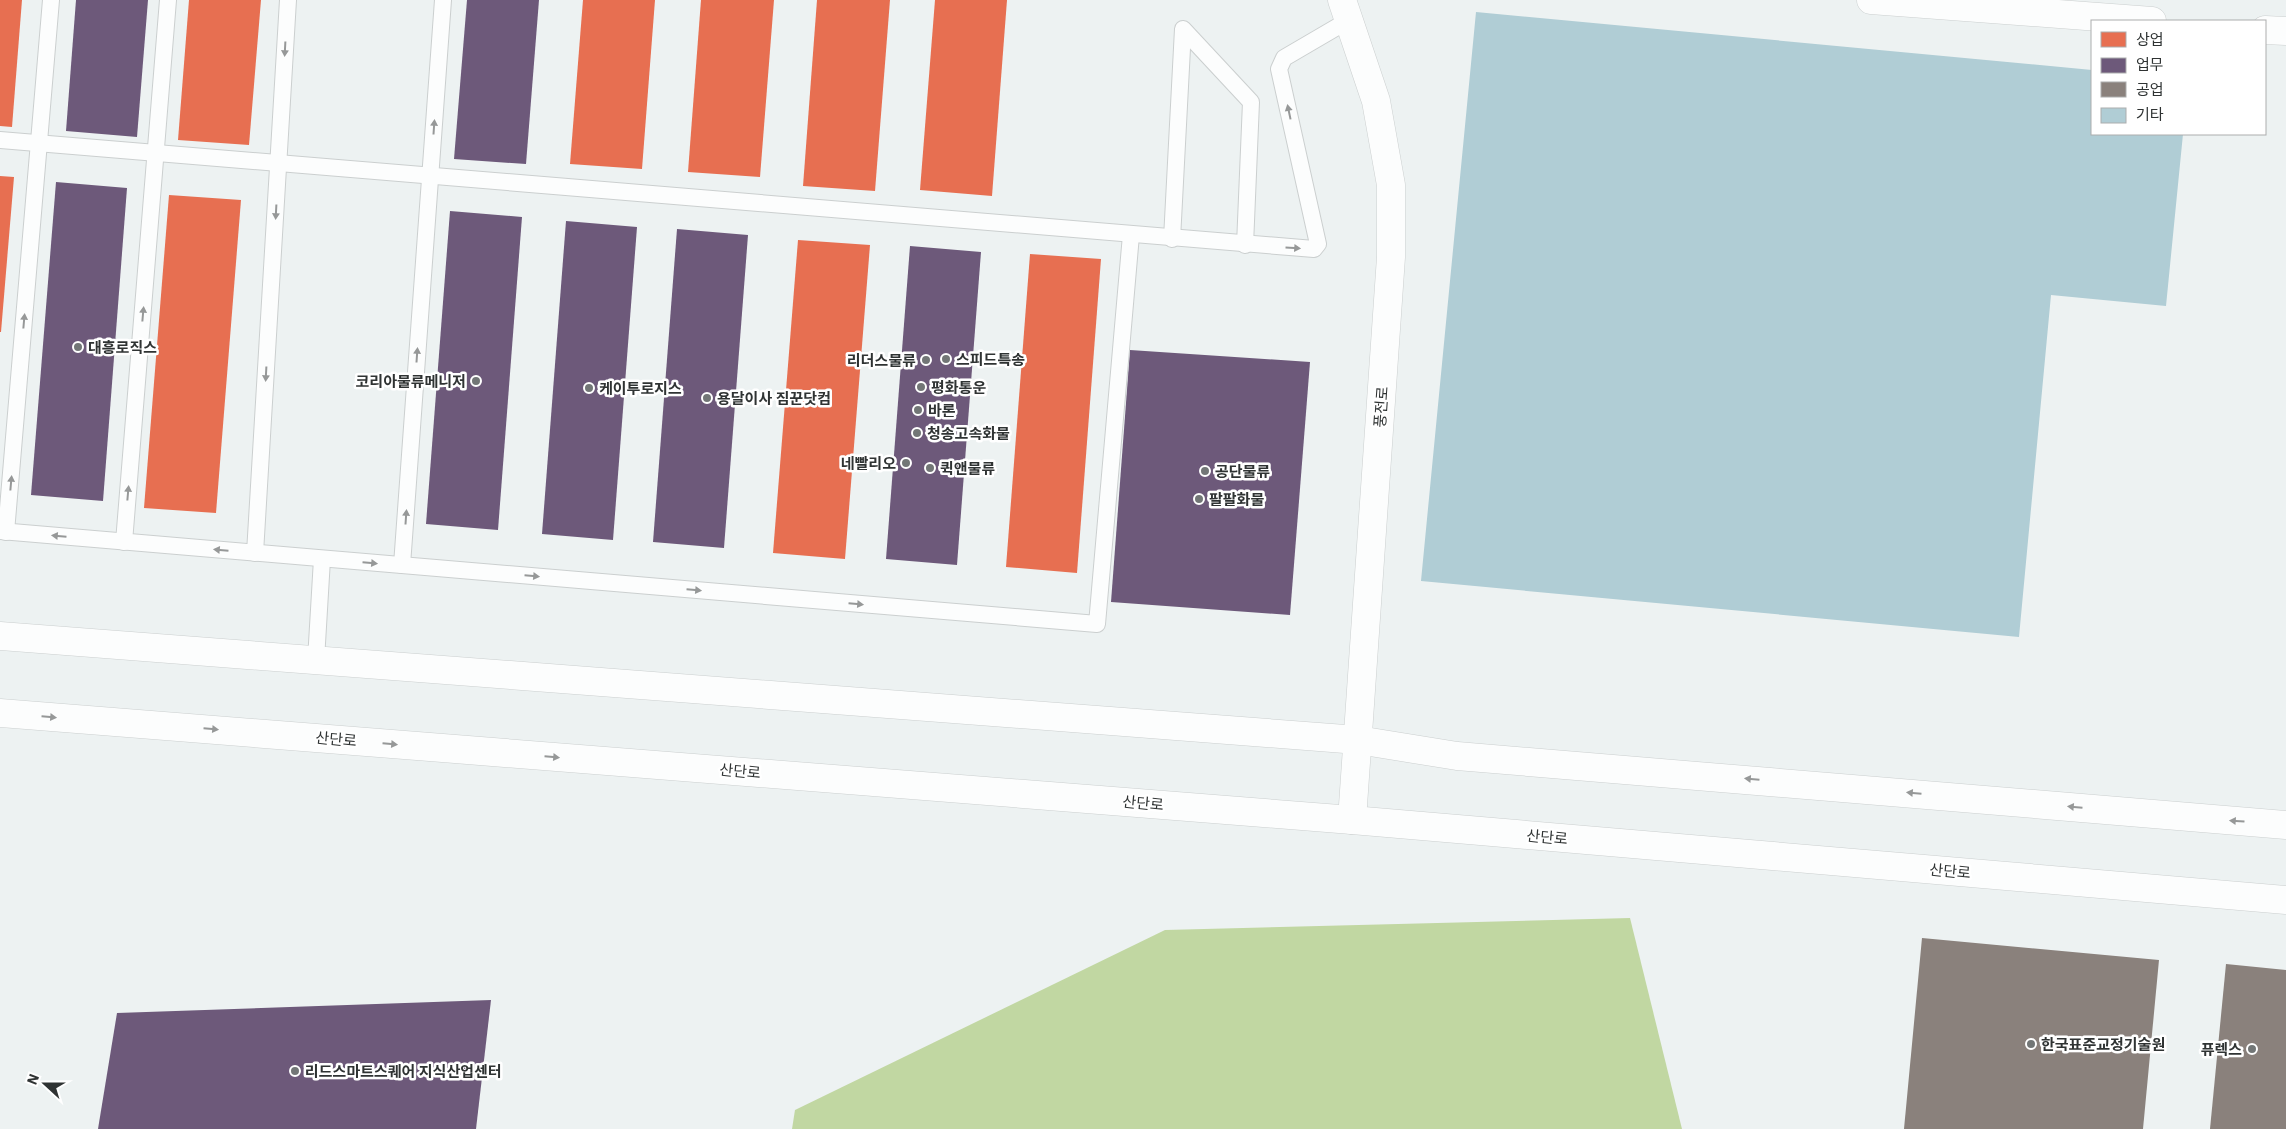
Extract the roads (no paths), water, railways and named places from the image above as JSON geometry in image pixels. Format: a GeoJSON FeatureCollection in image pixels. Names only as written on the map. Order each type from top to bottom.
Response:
{"type":"FeatureCollection","features":[{"type":"Feature","properties":{"kind":"street"},"geometry":{"type":"LineString","coordinates":[[1871,0],[2139,20]]}},
{"type":"Feature","properties":{"kind":"street","name":"풍전로"},"geometry":{"type":"LineString","coordinates":[[1345,10],[1376,101],[1391,185],[1391,257],[1352,820]]}},
{"type":"Feature","properties":{"kind":"street"},"geometry":{"type":"LineString","coordinates":[[2266,30],[2286,31]]}},
{"type":"Feature","properties":{"kind":"street"},"geometry":{"type":"LineString","coordinates":[[0,636],[1358,740],[1457,756],[2286,824]]}},
{"type":"Feature","properties":{"kind":"street","name":"산단로"},"geometry":{"type":"LineString","coordinates":[[0,713],[1352,820],[2286,900]]}},
{"type":"Feature","properties":{"kind":"lane"},"geometry":{"type":"LineString","coordinates":[[51,0],[3,531],[1097,624],[1131,235]]}},
{"type":"Feature","properties":{"kind":"lane"},"geometry":{"type":"LineString","coordinates":[[124,542],[168,0]]}},
{"type":"Feature","properties":{"kind":"lane"},"geometry":{"type":"LineString","coordinates":[[255,552],[288,0]]}},
{"type":"Feature","properties":{"kind":"lane"},"geometry":{"type":"LineString","coordinates":[[402,565],[443,0]]}},
{"type":"Feature","properties":{"kind":"lane"},"geometry":{"type":"LineString","coordinates":[[0,140],[1172,239],[1314,249],[1318,244],[1279,69],[1284,58],[1345,10]]}},
{"type":"Feature","properties":{"kind":"lane"},"geometry":{"type":"LineString","coordinates":[[1172,239],[1183,29],[1251,102],[1245,245]]}},
{"type":"Feature","properties":{"kind":"lane"},"geometry":{"type":"LineString","coordinates":[[316,660],[322,558]]}},
{"type":"Feature","properties":{"kind":"place","name":"대흥로직스"},"geometry":{"type":"Point","coordinates":[78,347]}},
{"type":"Feature","properties":{"kind":"place","name":"스피드특송"},"geometry":{"type":"Point","coordinates":[946,359]}},
{"type":"Feature","properties":{"kind":"place","name":"리더스물류"},"geometry":{"type":"Point","coordinates":[926,360]}},
{"type":"Feature","properties":{"kind":"place","name":"코리아물류메니저"},"geometry":{"type":"Point","coordinates":[476,381]}},
{"type":"Feature","properties":{"kind":"place","name":"평화통운"},"geometry":{"type":"Point","coordinates":[921,387]}},
{"type":"Feature","properties":{"kind":"place","name":"케이투로지스"},"geometry":{"type":"Point","coordinates":[589,388]}},
{"type":"Feature","properties":{"kind":"place","name":"용달이사 짐꾼닷컴"},"geometry":{"type":"Point","coordinates":[707,398]}},
{"type":"Feature","properties":{"kind":"place","name":"바론"},"geometry":{"type":"Point","coordinates":[918,410]}},
{"type":"Feature","properties":{"kind":"place","name":"청송고속화물"},"geometry":{"type":"Point","coordinates":[917,433]}},
{"type":"Feature","properties":{"kind":"place","name":"네빨리오"},"geometry":{"type":"Point","coordinates":[906,463]}},
{"type":"Feature","properties":{"kind":"place","name":"퀵앤물류"},"geometry":{"type":"Point","coordinates":[930,468]}},
{"type":"Feature","properties":{"kind":"place","name":"공단물류"},"geometry":{"type":"Point","coordinates":[1205,471]}},
{"type":"Feature","properties":{"kind":"place","name":"팔팔화물"},"geometry":{"type":"Point","coordinates":[1199,499]}},
{"type":"Feature","properties":{"kind":"place","name":"한국표준교정기술원"},"geometry":{"type":"Point","coordinates":[2031,1044]}},
{"type":"Feature","properties":{"kind":"place","name":"퓨렉스"},"geometry":{"type":"Point","coordinates":[2252,1049]}},
{"type":"Feature","properties":{"kind":"place","name":"리드스마트스퀘어 지식산업센터"},"geometry":{"type":"Point","coordinates":[295,1071]}}]}
